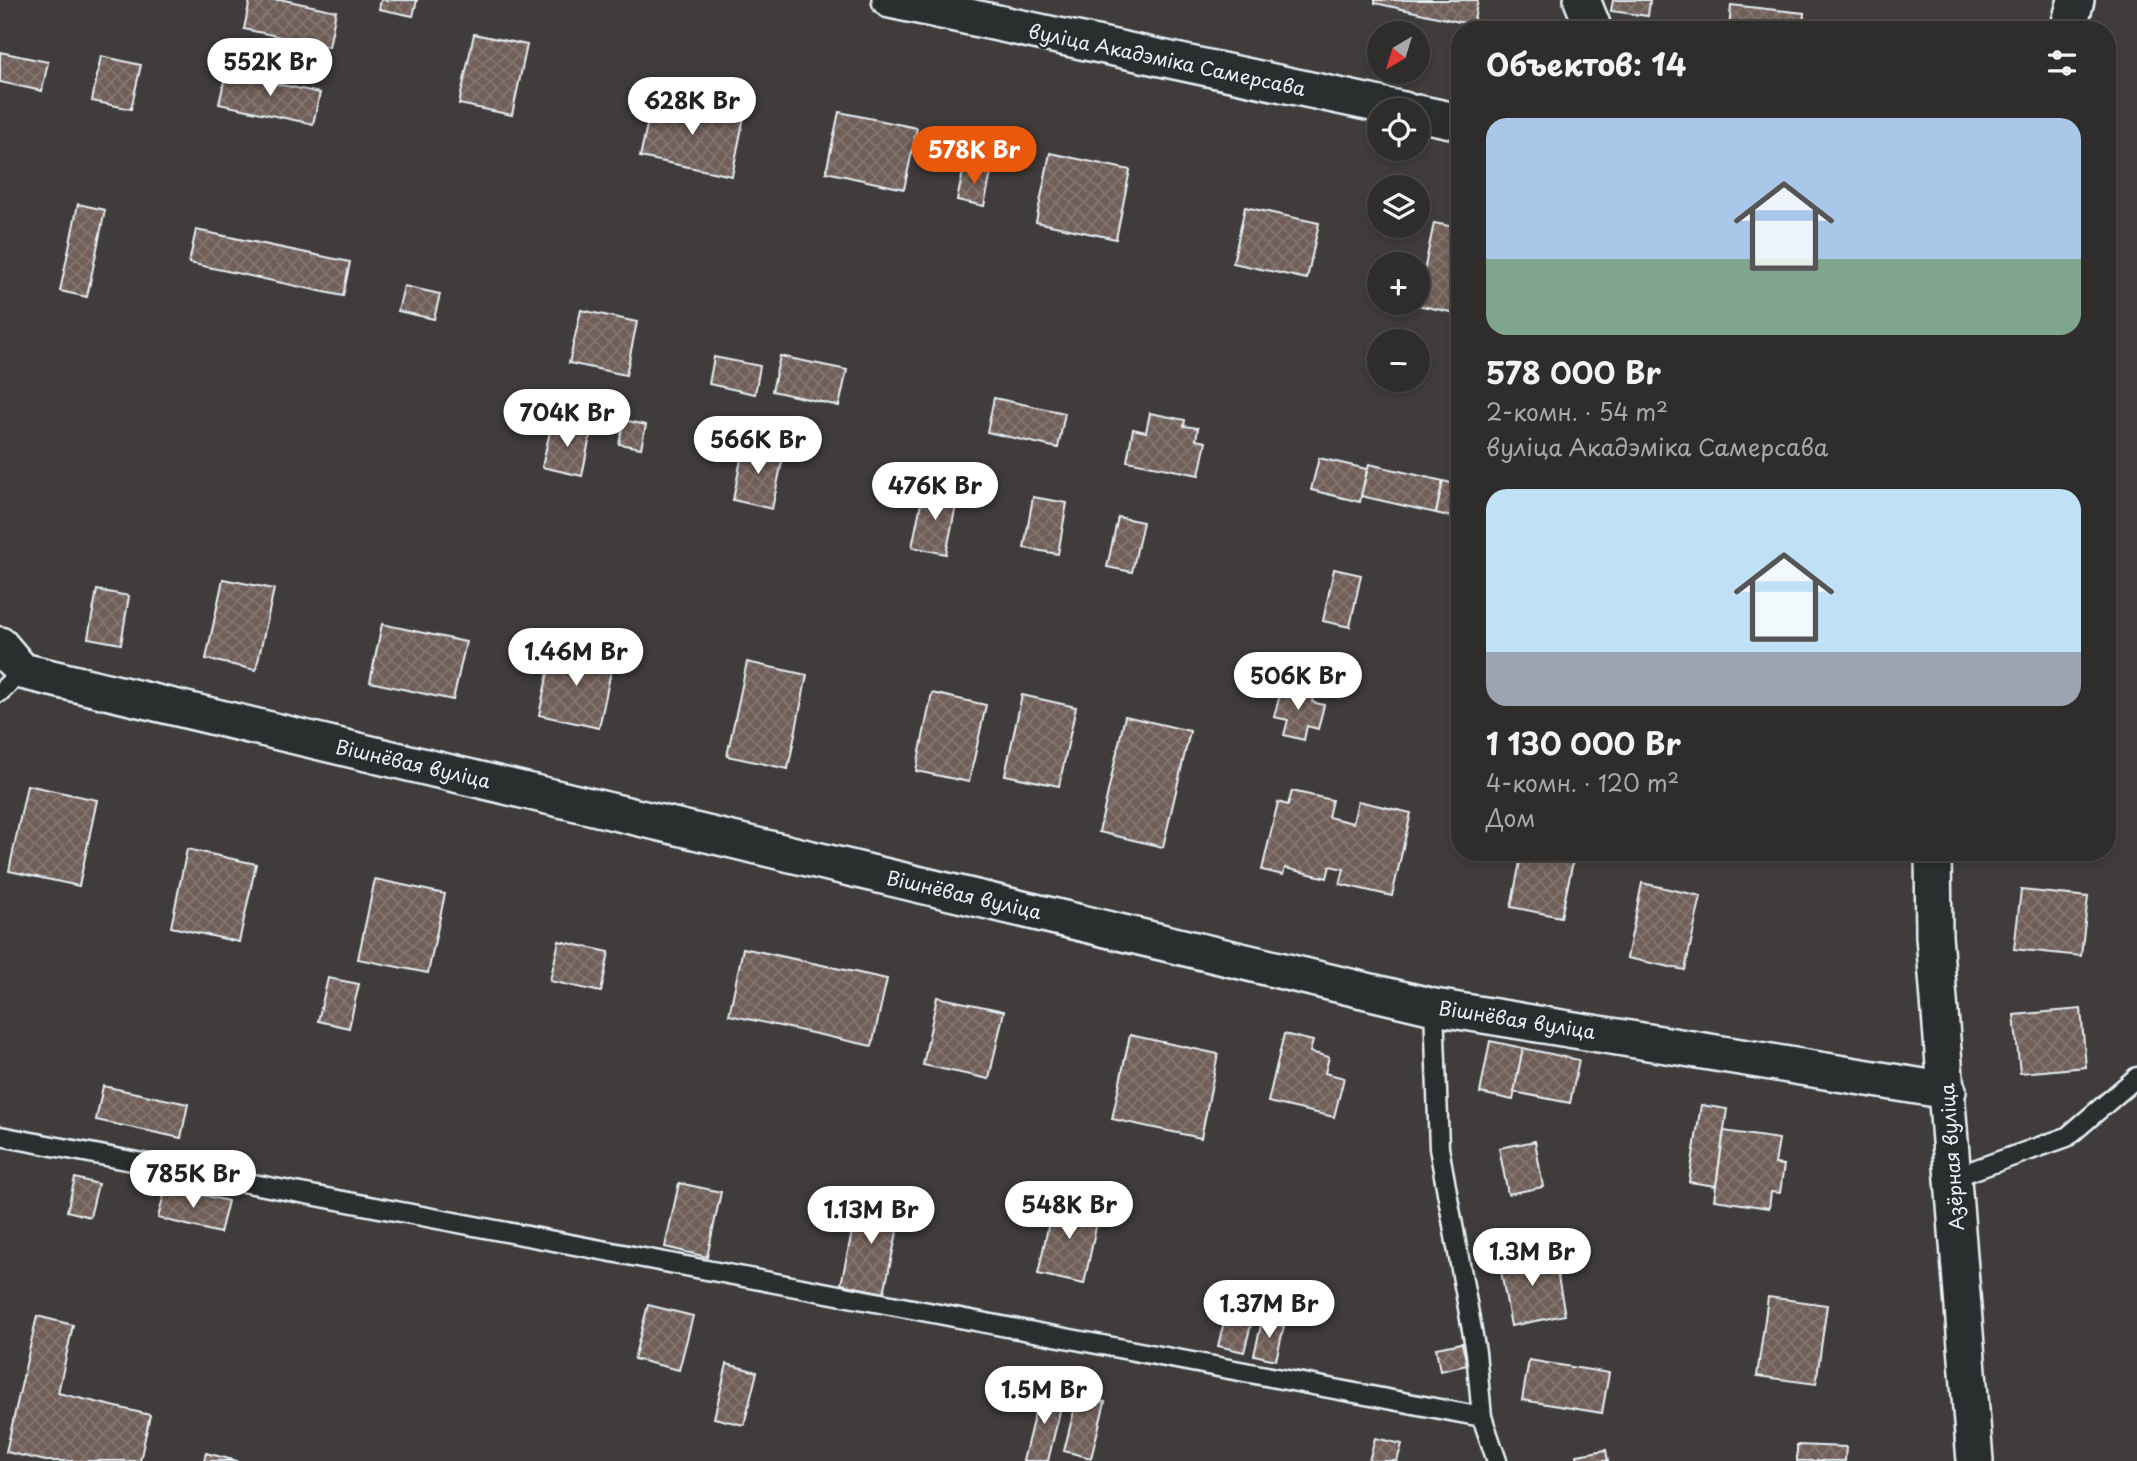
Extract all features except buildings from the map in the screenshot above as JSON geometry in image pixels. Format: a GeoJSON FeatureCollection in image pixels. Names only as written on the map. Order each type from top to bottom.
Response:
{"type":"FeatureCollection","features":[{"type":"Feature","properties":{"kind":"street","name":"вуліца Акадэміка Самерсава"},"geometry":{"type":"LineString","coordinates":[[890,0],[1367,102]]}},
{"type":"Feature","properties":{"kind":"street"},"geometry":{"type":"LineString","coordinates":[[1582,0],[1590,21]]}},
{"type":"Feature","properties":{"kind":"street"},"geometry":{"type":"LineString","coordinates":[[2070,21],[2076,0]]}},
{"type":"Feature","properties":{"kind":"street"},"geometry":{"type":"LineString","coordinates":[[1430,116],[1451,120]]}},
{"type":"Feature","properties":{"kind":"street","name":"Вішнёвая вуліца"},"geometry":{"type":"LineString","coordinates":[[0,645],[11,682],[1434,1007],[1948,1091]]}},
{"type":"Feature","properties":{"kind":"street","name":"Азёрная вуліца"},"geometry":{"type":"LineString","coordinates":[[1933,861],[1934,936],[1975,1461]]}},
{"type":"Feature","properties":{"kind":"lane"},"geometry":{"type":"LineString","coordinates":[[1434,1007],[1439,1148],[1476,1352],[1482,1417],[1497,1461]]}},
{"type":"Feature","properties":{"kind":"lane"},"geometry":{"type":"LineString","coordinates":[[1954,1177],[2067,1137],[2137,1077]]}},
{"type":"Feature","properties":{"kind":"lane"},"geometry":{"type":"LineString","coordinates":[[0,1136],[1482,1417]]}}]}
